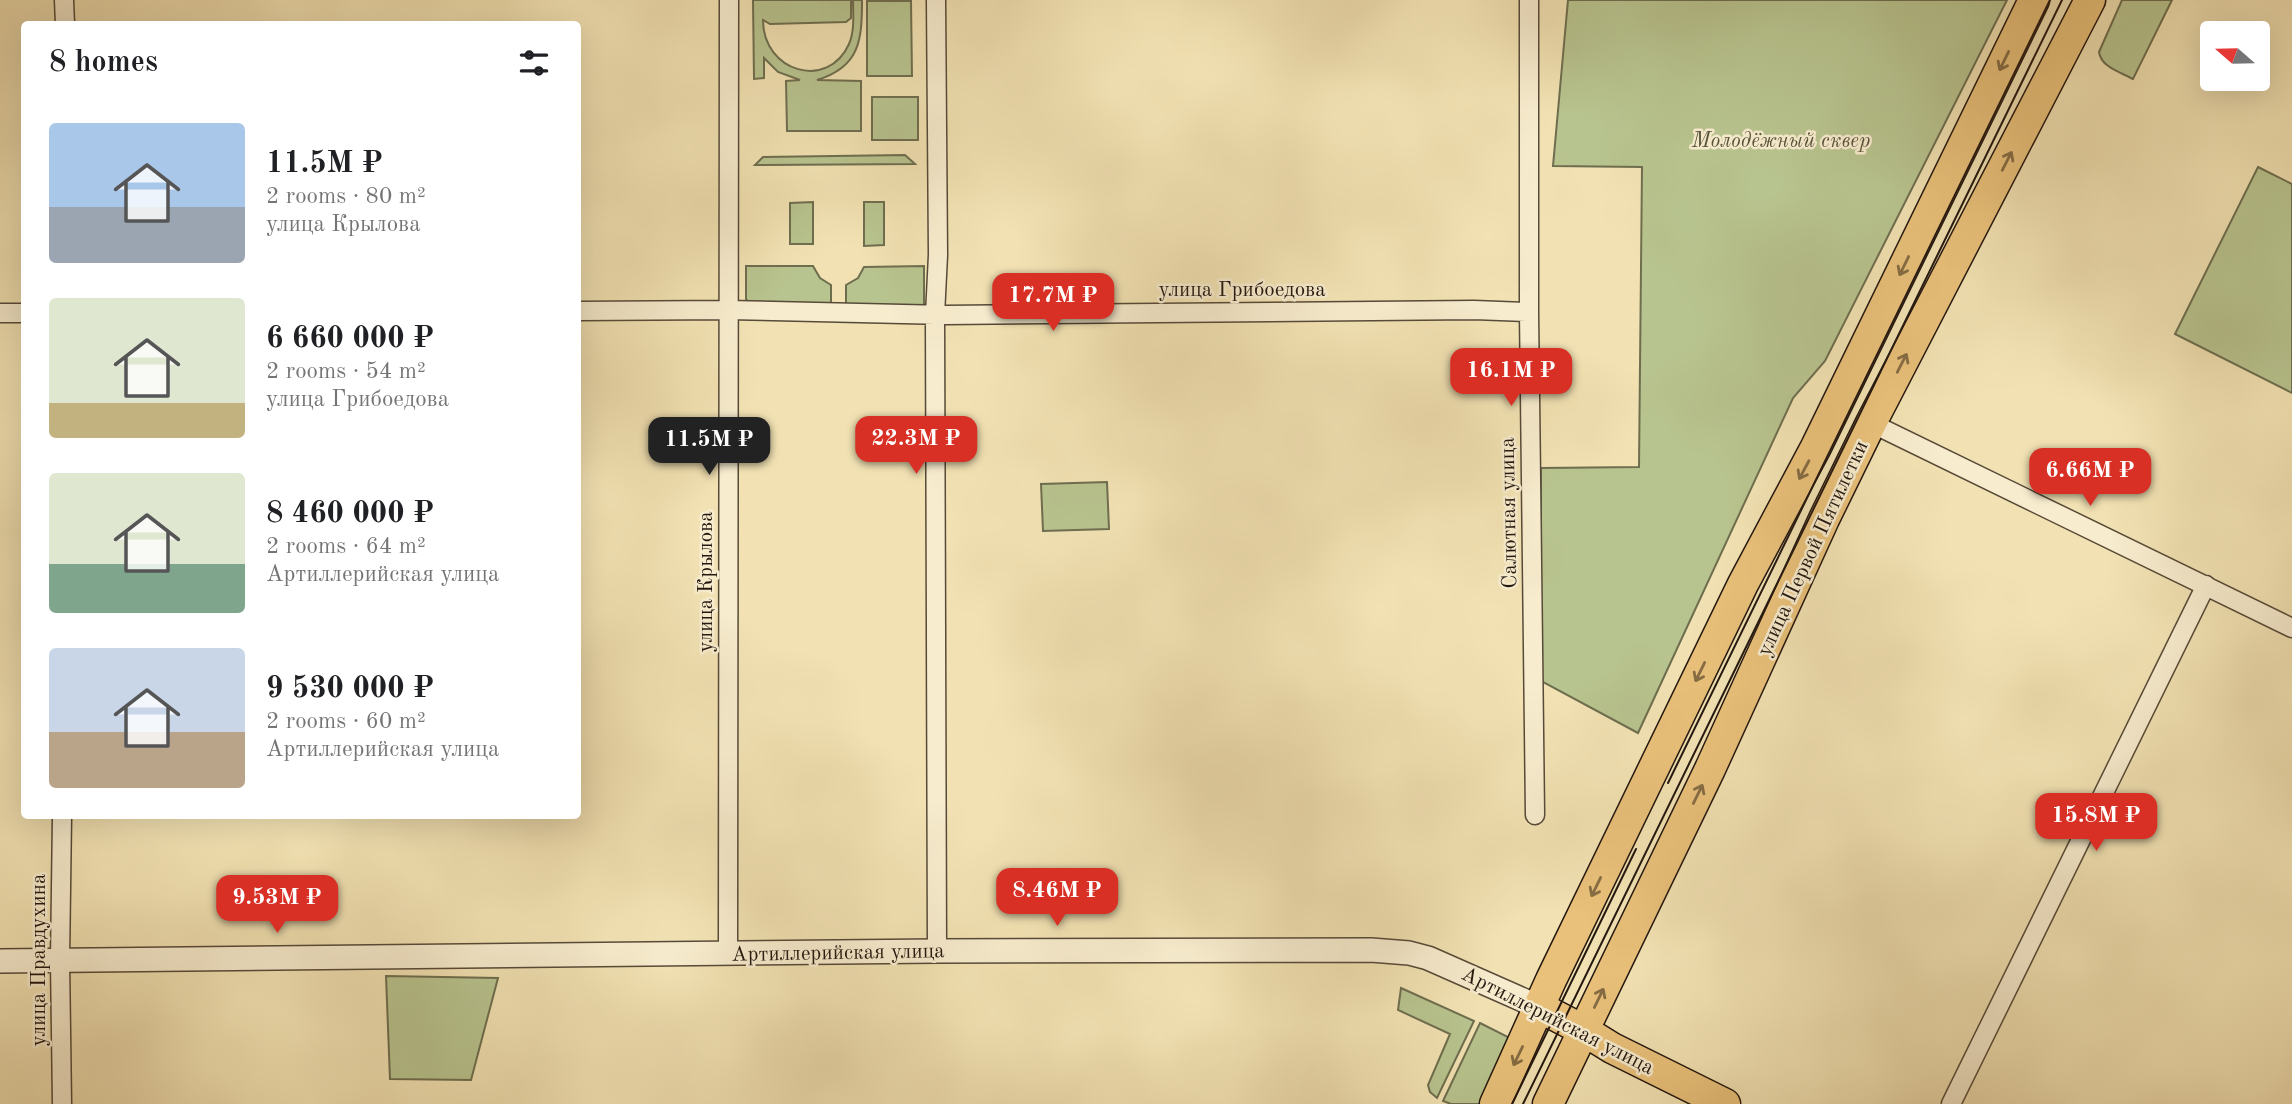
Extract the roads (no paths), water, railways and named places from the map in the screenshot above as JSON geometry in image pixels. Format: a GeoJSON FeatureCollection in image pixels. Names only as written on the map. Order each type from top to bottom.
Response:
{"type":"FeatureCollection","features":[{"type":"Feature","properties":{"kind":"main road","name":"улица Первой Пятилетки"},"geometry":{"type":"LineString","coordinates":[[1495,1104],[1743,584],[1816,447],[2034,0]]}},
{"type":"Feature","properties":{"kind":"main road","name":"улица Первой Пятилетки"},"geometry":{"type":"LineString","coordinates":[[1548,1104],[1710,769],[1824,519],[1871,423],[2090,0]]}},
{"type":"Feature","properties":{"kind":"main road","name":"Артиллерийская улица"},"geometry":{"type":"LineString","coordinates":[[1539,1007],[1612,1048],[1726,1104]]}},
{"type":"Feature","properties":{"kind":"street"},"geometry":{"type":"LineString","coordinates":[[64,0],[65,21]]}},
{"type":"Feature","properties":{"kind":"street","name":"улица Крылова"},"geometry":{"type":"LineString","coordinates":[[728,953],[729,0]]}},
{"type":"Feature","properties":{"kind":"street"},"geometry":{"type":"LineString","coordinates":[[936,0],[937,951]]}},
{"type":"Feature","properties":{"kind":"street","name":"Салютная улица"},"geometry":{"type":"LineString","coordinates":[[1529,0],[1529,312],[1535,816]]}},
{"type":"Feature","properties":{"kind":"street","name":"улица Грибоедова"},"geometry":{"type":"LineString","coordinates":[[581,311],[728,310],[935,314],[1460,310],[1529,312]]}},
{"type":"Feature","properties":{"kind":"street"},"geometry":{"type":"LineString","coordinates":[[0,313],[21,313]]}},
{"type":"Feature","properties":{"kind":"street"},"geometry":{"type":"LineString","coordinates":[[1871,423],[2292,628]]}},
{"type":"Feature","properties":{"kind":"street"},"geometry":{"type":"LineString","coordinates":[[1951,1104],[2206,585]]}},
{"type":"Feature","properties":{"kind":"street","name":"улица Правдухина"},"geometry":{"type":"LineString","coordinates":[[62,819],[62,1104]]}},
{"type":"Feature","properties":{"kind":"street","name":"Артиллерийская улица"},"geometry":{"type":"LineString","coordinates":[[0,961],[937,951],[1390,951],[1447,965],[1539,1007]]}},
{"type":"Feature","properties":{"kind":"tram line"},"geometry":{"type":"LineString","coordinates":[[1668,783],[2050,0]]}},
{"type":"Feature","properties":{"kind":"tram line"},"geometry":{"type":"LineString","coordinates":[[1523,1104],[2062,0]]}},
{"type":"Feature","properties":{"kind":"tram line"},"geometry":{"type":"LineString","coordinates":[[1512,1104],[1636,849]]}},
{"type":"Feature","properties":{"kind":"park label","name":"Молодёжный сквер"},"geometry":{"type":"Point","coordinates":[1781,140]}}]}
